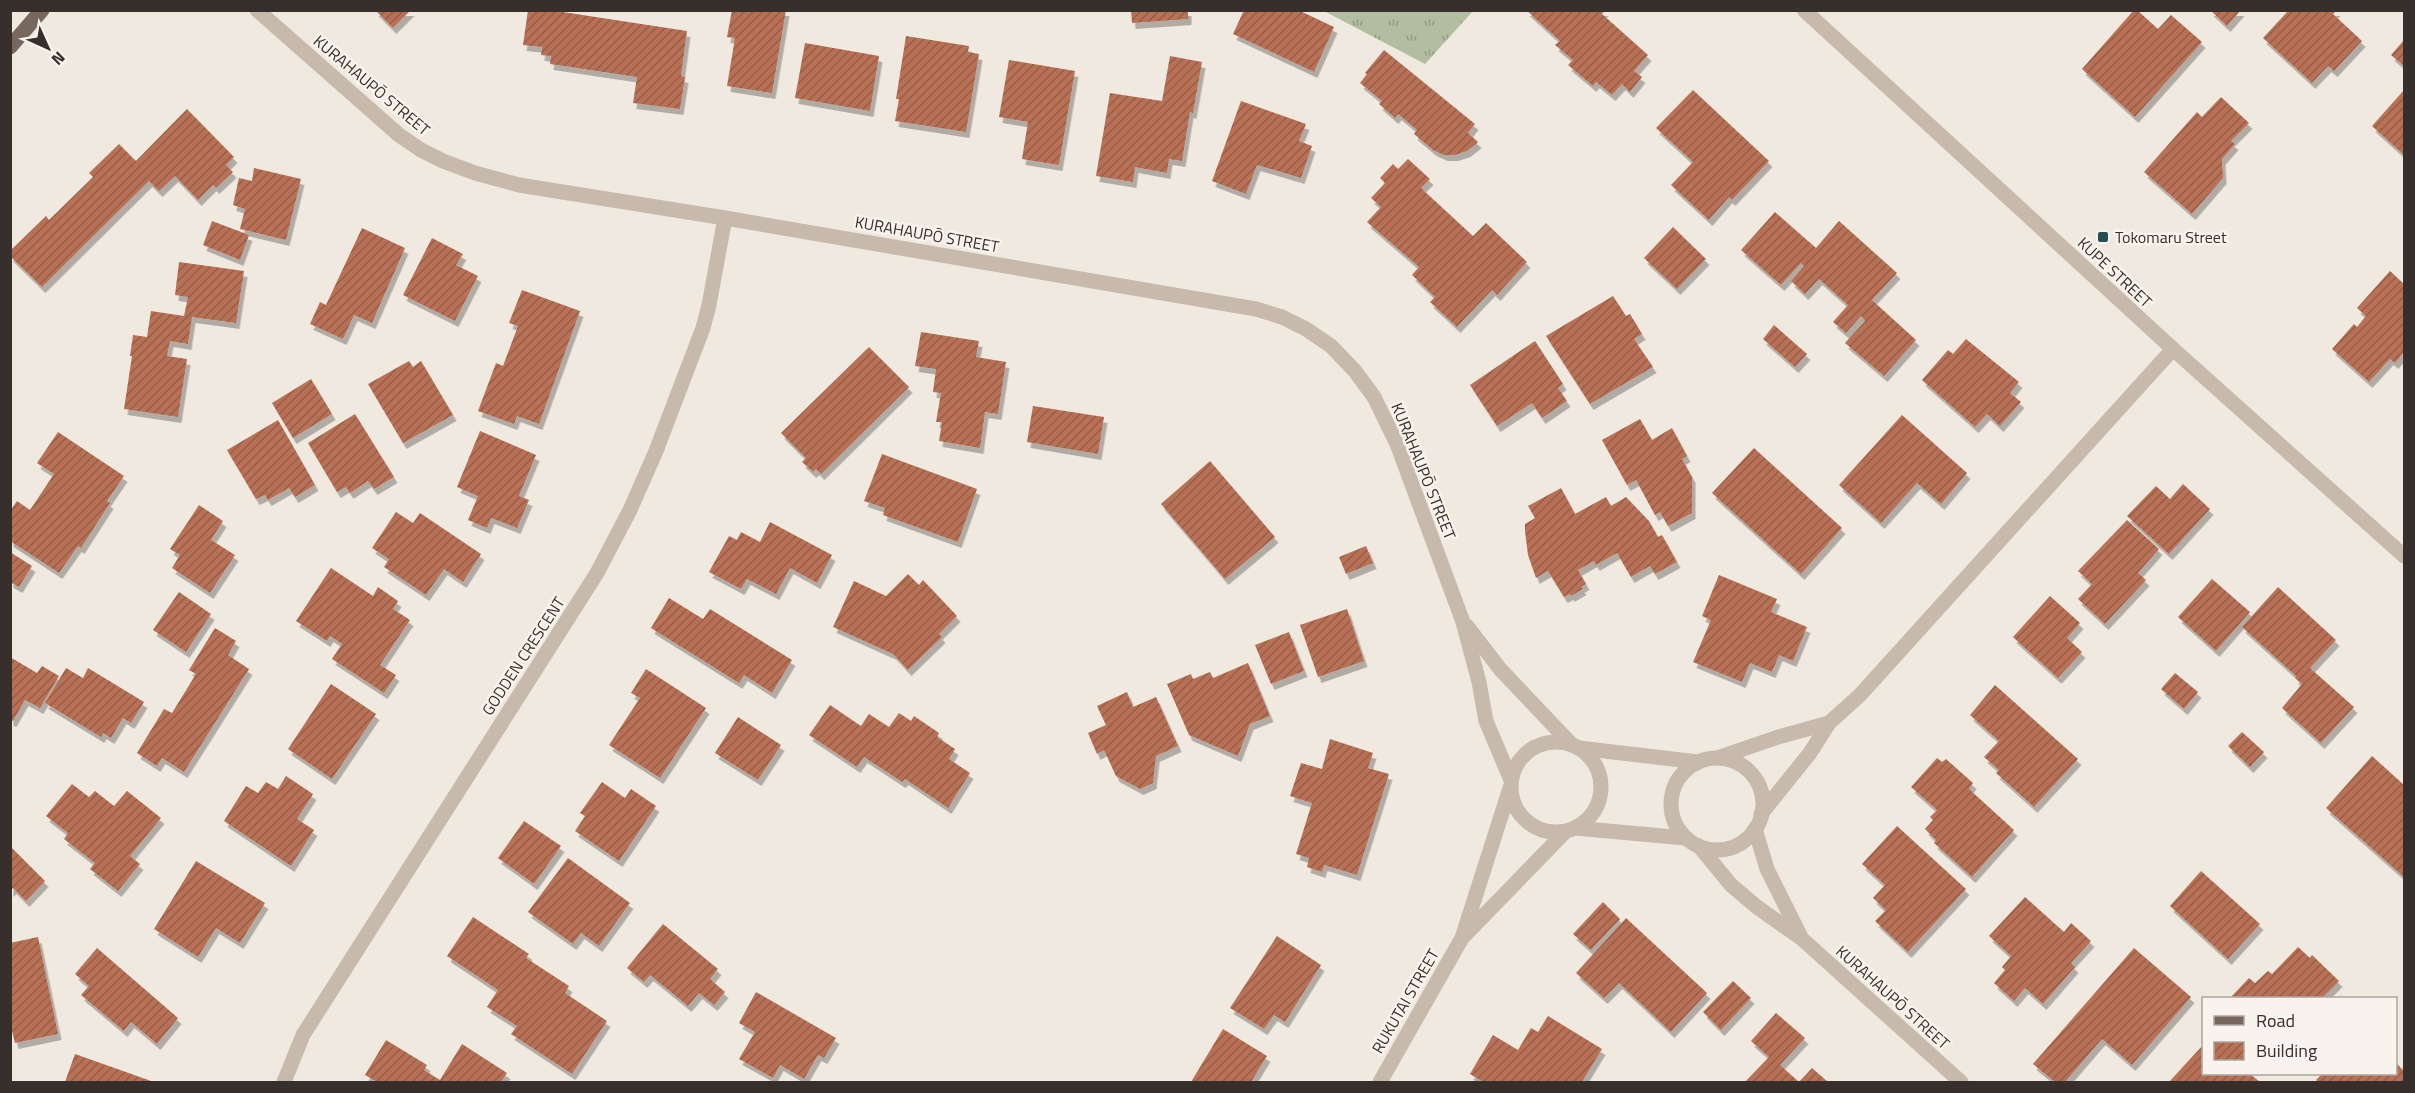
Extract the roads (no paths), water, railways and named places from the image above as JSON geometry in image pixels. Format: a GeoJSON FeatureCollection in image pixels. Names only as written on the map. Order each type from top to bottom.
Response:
{"type":"FeatureCollection","features":[{"type":"Feature","properties":{"kind":"main road"},"geometry":{"type":"LineString","coordinates":[[10,47],[42,10]]}},
{"type":"Feature","properties":{"kind":"street","name":"KURAHAUPŌ STREET"},"geometry":{"type":"LineString","coordinates":[[257,10],[399,135],[421,150],[475,173],[519,186],[725,218],[1256,309],[1282,317],[1306,329],[1331,346],[1355,370],[1374,397],[1397,444],[1463,622],[1479,682],[1486,721],[1511,784]]}},
{"type":"Feature","properties":{"kind":"street","name":"KUPE STREET"},"geometry":{"type":"LineString","coordinates":[[1804,10],[2173,349],[2404,556]]}},
{"type":"Feature","properties":{"kind":"street","name":"GODDEN CRESCENT"},"geometry":{"type":"LineString","coordinates":[[284,1083],[303,1035],[597,573],[630,510],[656,451],[703,328],[710,306],[725,218]]}},
{"type":"Feature","properties":{"kind":"street"},"geometry":{"type":"LineString","coordinates":[[1829,723],[1778,737],[1715,759],[1698,762],[1545,743],[1529,750],[1517,763],[1511,784],[1515,806],[1524,820],[1547,832],[1570,830],[1692,842],[1714,850],[1730,848],[1744,840],[1755,829],[1761,814],[1810,753],[1829,723],[1860,695],[2173,349]]}},
{"type":"Feature","properties":{"kind":"street","name":"KURAHAUPŌ STREET"},"geometry":{"type":"LineString","coordinates":[[1463,622],[1500,669],[1575,746]]}},
{"type":"Feature","properties":{"kind":"street"},"geometry":{"type":"LineString","coordinates":[[1570,830],[1589,818],[1594,811],[1601,785],[1592,760],[1575,746]]}},
{"type":"Feature","properties":{"kind":"street"},"geometry":{"type":"LineString","coordinates":[[1715,759],[1732,761],[1752,775],[1760,790],[1761,814]]}},
{"type":"Feature","properties":{"kind":"street"},"geometry":{"type":"LineString","coordinates":[[1692,842],[1674,823],[1671,797],[1683,773],[1698,762]]}},
{"type":"Feature","properties":{"kind":"street","name":"RUKUTAI STREET"},"geometry":{"type":"LineString","coordinates":[[1380,1083],[1462,938],[1511,784]]}},
{"type":"Feature","properties":{"kind":"street","name":"KURAHAUPŌ STREET"},"geometry":{"type":"LineString","coordinates":[[1755,829],[1767,869],[1801,938]]}},
{"type":"Feature","properties":{"kind":"street","name":"RUKUTAI STREET"},"geometry":{"type":"LineString","coordinates":[[1462,938],[1570,830]]}},
{"type":"Feature","properties":{"kind":"street","name":"KURAHAUPŌ STREET"},"geometry":{"type":"LineString","coordinates":[[1692,842],[1731,885],[1756,907],[1801,938],[1961,1083]]}},
{"type":"Feature","properties":{"kind":"place","name":"Tokomaru Street"},"geometry":{"type":"Point","coordinates":[2103,237]}}]}
